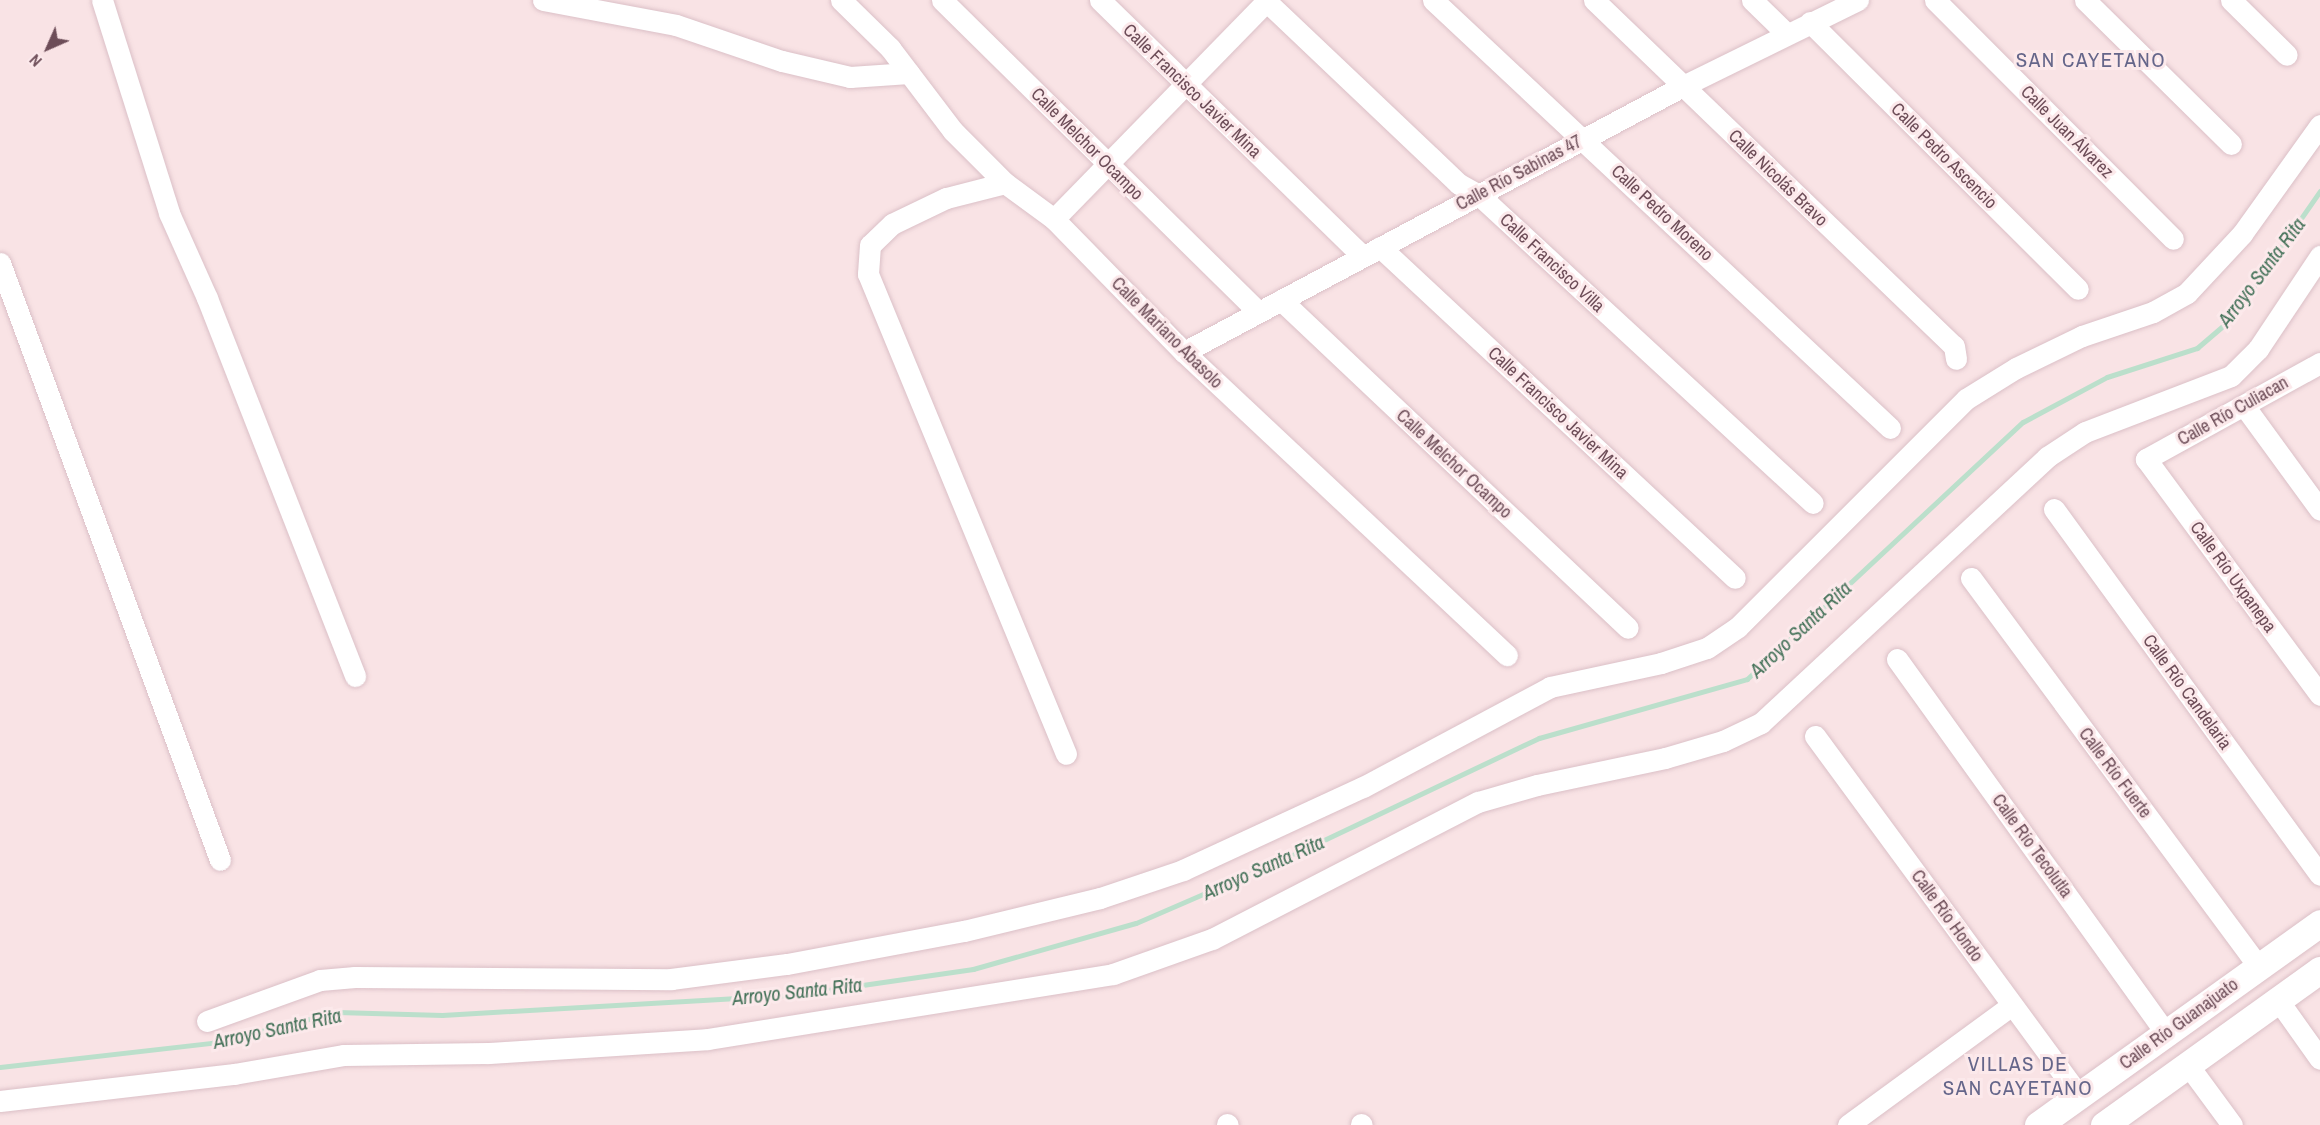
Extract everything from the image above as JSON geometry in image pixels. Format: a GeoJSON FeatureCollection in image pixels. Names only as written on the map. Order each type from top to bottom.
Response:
{"type":"FeatureCollection","features":[{"type":"Feature","properties":{"kind":"street"},"geometry":{"type":"LineString","coordinates":[[102,0],[169,213],[207,298],[355,676]]}},
{"type":"Feature","properties":{"kind":"street"},"geometry":{"type":"LineString","coordinates":[[543,0],[676,25],[782,61],[850,77],[909,73]]}},
{"type":"Feature","properties":{"kind":"street","name":"Calle Mariano Abasolo"},"geometry":{"type":"LineString","coordinates":[[841,0],[890,48],[952,131],[1005,183],[1053,219],[1184,352],[1507,655]]}},
{"type":"Feature","properties":{"kind":"street","name":"Calle Melchor Ocampo"},"geometry":{"type":"LineString","coordinates":[[942,0],[1258,312]]}},
{"type":"Feature","properties":{"kind":"street","name":"Calle Francisco Javier Mina"},"geometry":{"type":"LineString","coordinates":[[1100,0],[1185,85],[1735,578]]}},
{"type":"Feature","properties":{"kind":"street"},"geometry":{"type":"LineString","coordinates":[[1053,219],[1266,0]]}},
{"type":"Feature","properties":{"kind":"street","name":"Calle Francisco Villa"},"geometry":{"type":"LineString","coordinates":[[1266,0],[1459,184],[1479,195],[1812,503]]}},
{"type":"Feature","properties":{"kind":"street","name":"Calle Pedro Moreno"},"geometry":{"type":"LineString","coordinates":[[1433,0],[1890,428]]}},
{"type":"Feature","properties":{"kind":"street","name":"Calle Nicolás Bravo"},"geometry":{"type":"LineString","coordinates":[[1594,0],[1954,346],[1956,358]]}},
{"type":"Feature","properties":{"kind":"street"},"geometry":{"type":"LineString","coordinates":[[1752,0],[1787,34]]}},
{"type":"Feature","properties":{"kind":"street","name":"Calle Río Sabinas 47"},"geometry":{"type":"LineString","coordinates":[[1184,352],[1683,86],[1809,22],[1858,0]]}},
{"type":"Feature","properties":{"kind":"street","name":"Calle Juan Álvarez"},"geometry":{"type":"LineString","coordinates":[[1935,0],[2174,238]]}},
{"type":"Feature","properties":{"kind":"street"},"geometry":{"type":"LineString","coordinates":[[2085,0],[2231,144]]}},
{"type":"Feature","properties":{"kind":"street"},"geometry":{"type":"LineString","coordinates":[[2231,0],[2287,56]]}},
{"type":"Feature","properties":{"kind":"street","name":"Calle Pedro Ascencio"},"geometry":{"type":"LineString","coordinates":[[1809,22],[2078,289]]}},
{"type":"Feature","properties":{"kind":"street"},"geometry":{"type":"LineString","coordinates":[[207,1022],[332,979],[671,980],[787,964],[964,931],[1101,898],[1183,870],[1363,787],[1550,687],[1661,663],[1707,648],[1730,632],[1867,502],[1966,399],[2044,354],[2082,336],[2153,312],[2187,292],[2242,234],[2320,126]]}},
{"type":"Feature","properties":{"kind":"street"},"geometry":{"type":"LineString","coordinates":[[1005,183],[946,198],[892,224],[870,244],[868,274],[1066,754]]}},
{"type":"Feature","properties":{"kind":"street"},"geometry":{"type":"LineString","coordinates":[[0,1101],[234,1074],[344,1055],[488,1053],[708,1039],[1113,974],[1212,939],[1478,802],[1537,785],[1665,758],[1722,741],[1761,723],[2047,457],[2085,432],[2231,376],[2258,349],[2320,256]]}},
{"type":"Feature","properties":{"kind":"street"},"geometry":{"type":"LineString","coordinates":[[0,263],[220,860]]}},
{"type":"Feature","properties":{"kind":"street","name":"Calle Melchor Ocampo"},"geometry":{"type":"LineString","coordinates":[[1281,300],[1628,628]]}},
{"type":"Feature","properties":{"kind":"street","name":"Calle Río Culiacan"},"geometry":{"type":"LineString","coordinates":[[2146,459],[2244,407],[2320,363]]}},
{"type":"Feature","properties":{"kind":"street"},"geometry":{"type":"LineString","coordinates":[[2244,407],[2312,484],[2320,510]]}},
{"type":"Feature","properties":{"kind":"street","name":"Calle Río Uxpanepa"},"geometry":{"type":"LineString","coordinates":[[2146,459],[2320,695]]}},
{"type":"Feature","properties":{"kind":"street","name":"Calle Río Candelaria"},"geometry":{"type":"LineString","coordinates":[[2054,509],[2320,875]]}},
{"type":"Feature","properties":{"kind":"street","name":"Calle Río Fuerte"},"geometry":{"type":"LineString","coordinates":[[1971,579],[2259,967]]}},
{"type":"Feature","properties":{"kind":"street","name":"Calle Río Tecolutla"},"geometry":{"type":"LineString","coordinates":[[1897,659],[2166,1033]]}},
{"type":"Feature","properties":{"kind":"street","name":"Calle Río Hondo"},"geometry":{"type":"LineString","coordinates":[[1815,736],[2079,1096]]}},
{"type":"Feature","properties":{"kind":"street","name":"Calle Río Guanajuato"},"geometry":{"type":"LineString","coordinates":[[2038,1125],[2320,923]]}},
{"type":"Feature","properties":{"kind":"street"},"geometry":{"type":"LineString","coordinates":[[2104,1125],[2320,970]]}},
{"type":"Feature","properties":{"kind":"street"},"geometry":{"type":"LineString","coordinates":[[2278,1000],[2320,1059]]}},
{"type":"Feature","properties":{"kind":"street"},"geometry":{"type":"LineString","coordinates":[[1848,1125],[2012,1005]]}},
{"type":"Feature","properties":{"kind":"street"},"geometry":{"type":"LineString","coordinates":[[2130,1059],[2153,1090]]}},
{"type":"Feature","properties":{"kind":"street"},"geometry":{"type":"LineString","coordinates":[[2188,1065],[2232,1125]]}},
{"type":"Feature","properties":{"kind":"waterway","name":"Arroyo Santa Rita"},"geometry":{"type":"LineString","coordinates":[[0,1067],[212,1043],[337,1012],[442,1015],[793,995],[973,969],[1136,923],[1286,858],[1539,738],[1747,679],[2023,422],[2107,377],[2197,348],[2231,319],[2320,191]]}},
{"type":"Feature","properties":{"kind":"district","name":"SAN CAYETANO"},"geometry":{"type":"Point","coordinates":[2091,60]}},
{"type":"Feature","properties":{"kind":"district","name":"VILLAS DE SAN CAYETANO"},"geometry":{"type":"Point","coordinates":[2018,1076]}}]}
